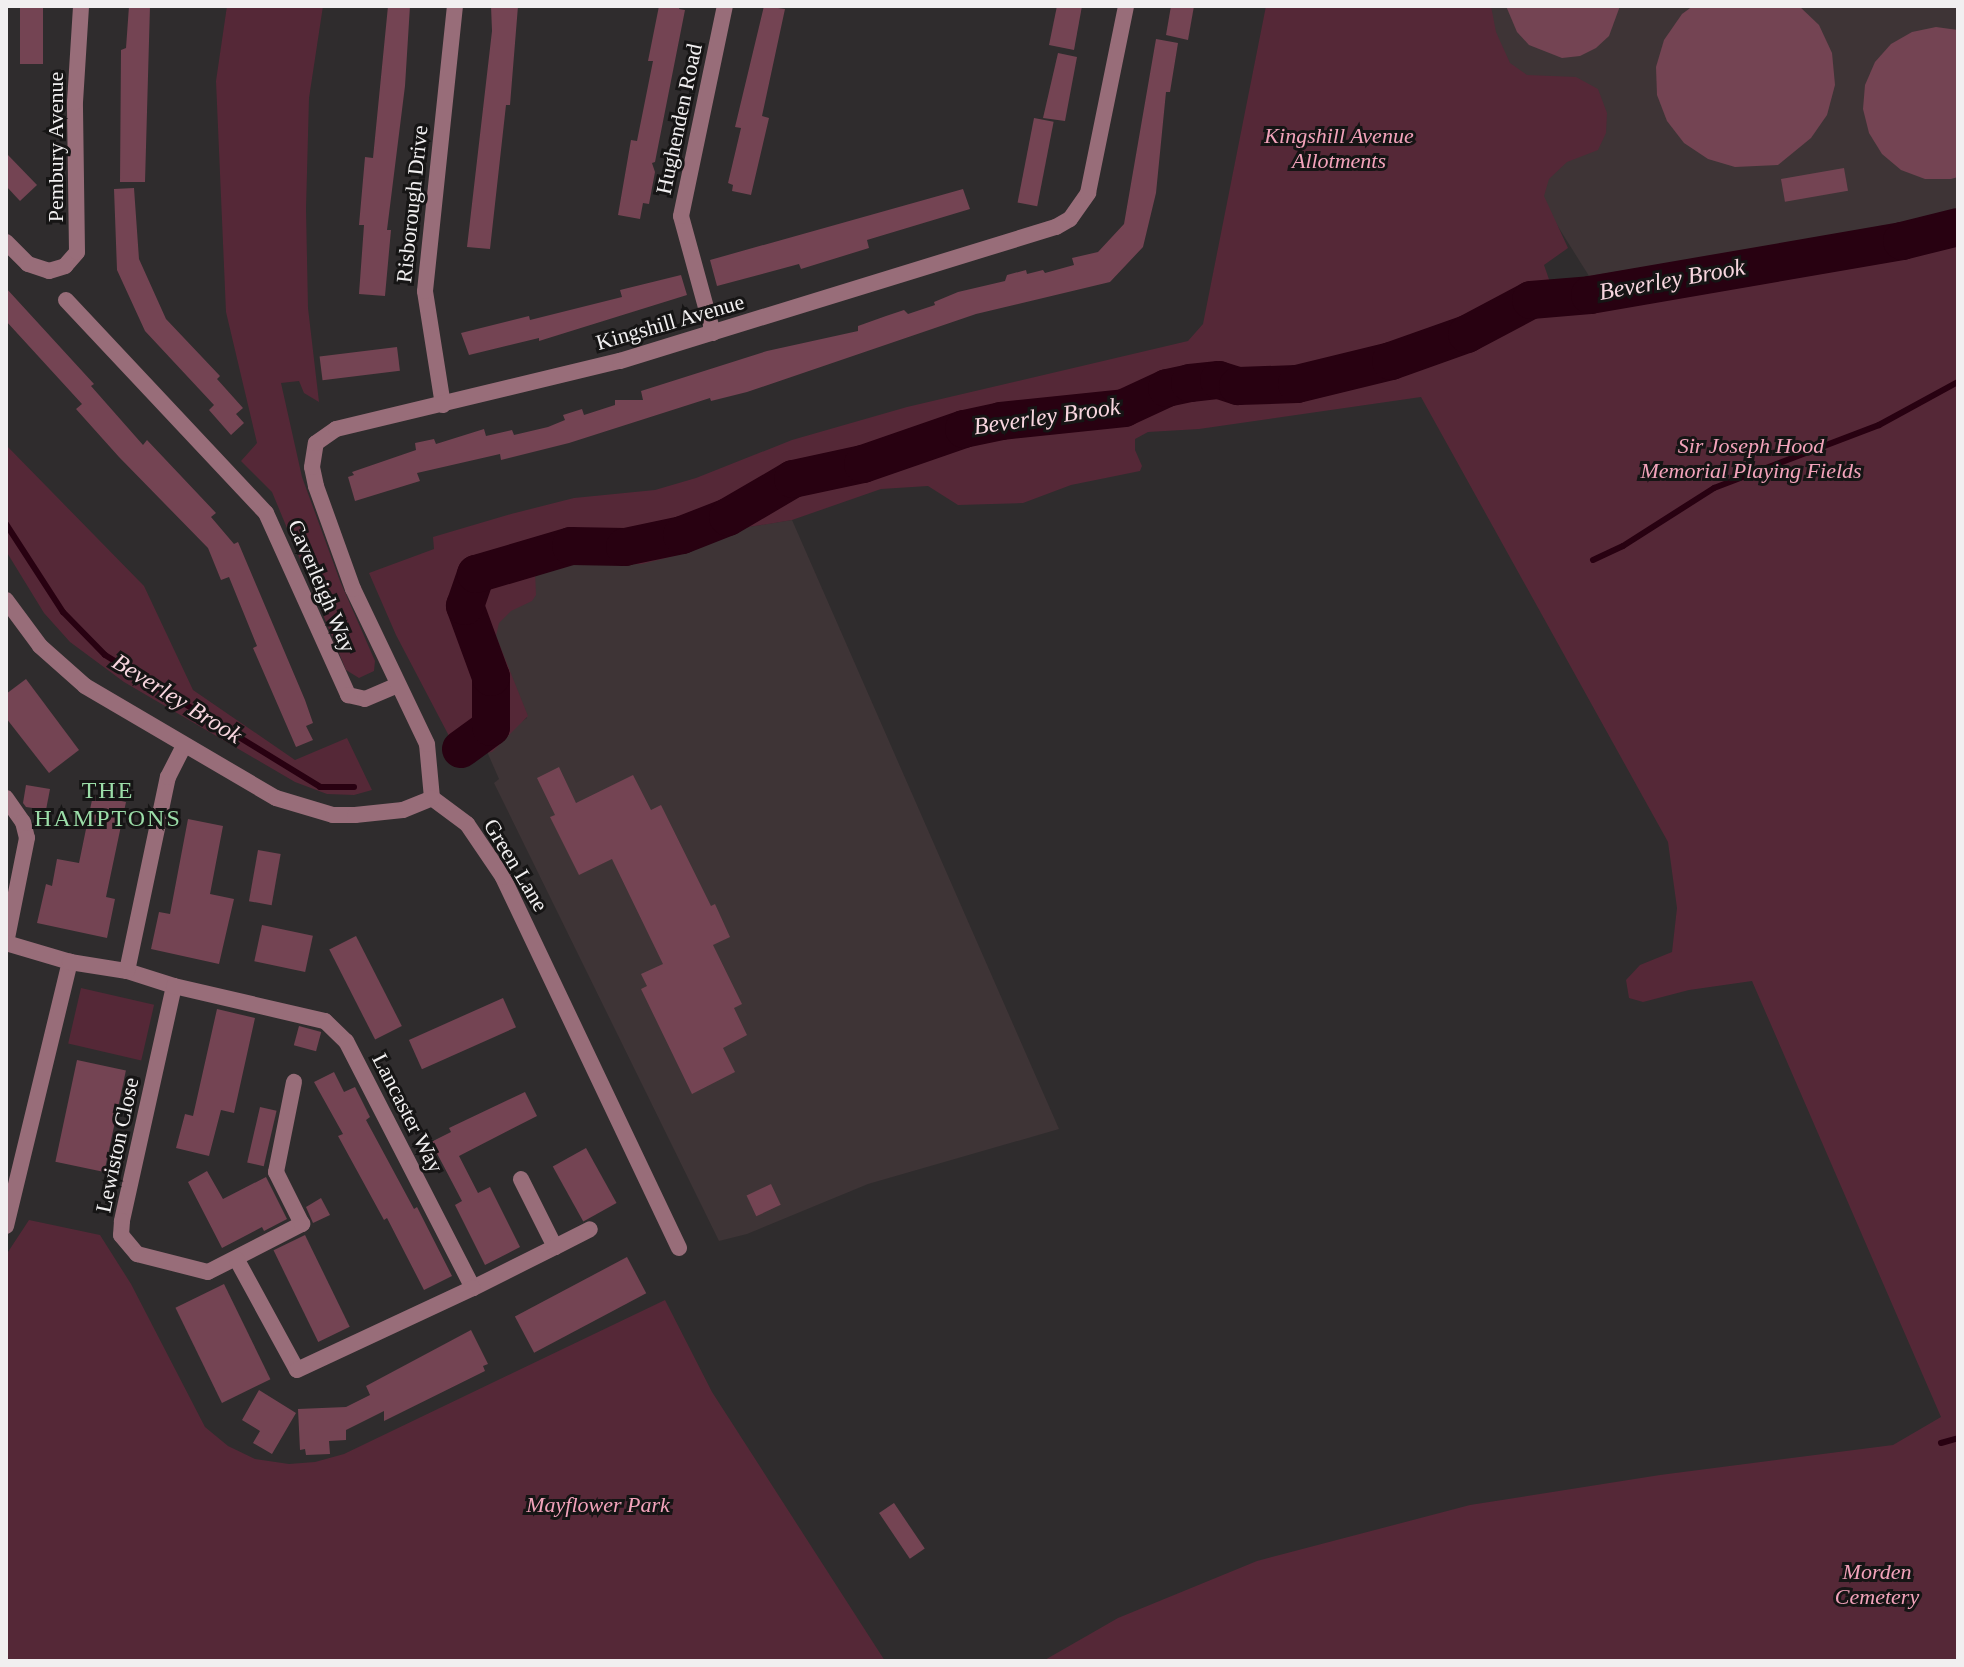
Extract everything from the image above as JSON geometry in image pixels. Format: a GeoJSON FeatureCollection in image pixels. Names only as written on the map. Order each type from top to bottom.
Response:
{"type":"FeatureCollection","features":[{"type":"Feature","properties":{"kind":"street","name":"Pembury Avenue"},"geometry":{"type":"LineString","coordinates":[[6,242],[28,264],[49,271],[71,261],[79,242],[75,102],[81,6]]}},
{"type":"Feature","properties":{"kind":"street","name":"Risborough Drive"},"geometry":{"type":"LineString","coordinates":[[443,405],[425,291],[455,6]]}},
{"type":"Feature","properties":{"kind":"street","name":"Hughenden Road"},"geometry":{"type":"LineString","coordinates":[[713,333],[681,216],[725,6]]}},
{"type":"Feature","properties":{"kind":"street","name":"Kingshill Avenue"},"geometry":{"type":"LineString","coordinates":[[398,685],[353,589],[326,519],[316,486],[313,454],[322,436],[336,429],[443,405],[713,333],[1056,227],[1070,219],[1088,193],[1126,6]]}},
{"type":"Feature","properties":{"kind":"street","name":"Caverleigh Way"},"geometry":{"type":"LineString","coordinates":[[66,300],[266,513],[348,695],[365,699],[398,685]]}},
{"type":"Feature","properties":{"kind":"street"},"geometry":{"type":"LineString","coordinates":[[6,600],[59,666],[85,686],[276,798],[333,815],[403,810],[432,798],[427,744],[398,685]]}},
{"type":"Feature","properties":{"kind":"street"},"geometry":{"type":"LineString","coordinates":[[127,971],[168,777],[184,746]]}},
{"type":"Feature","properties":{"kind":"street"},"geometry":{"type":"LineString","coordinates":[[6,798],[23,822],[27,838],[6,943],[70,962],[127,971],[174,986]]}},
{"type":"Feature","properties":{"kind":"street","name":"Green Lane"},"geometry":{"type":"LineString","coordinates":[[432,798],[478,836],[503,877],[679,1248]]}},
{"type":"Feature","properties":{"kind":"street"},"geometry":{"type":"LineString","coordinates":[[6,1226],[70,962]]}},
{"type":"Feature","properties":{"kind":"street","name":"Lewiston Close"},"geometry":{"type":"LineString","coordinates":[[174,986],[121,1235],[137,1254],[208,1272],[237,1260],[302,1224],[276,1172],[294,1082]]}},
{"type":"Feature","properties":{"kind":"street","name":"Lancaster Way"},"geometry":{"type":"LineString","coordinates":[[174,986],[325,1021],[346,1041],[473,1288]]}},
{"type":"Feature","properties":{"kind":"street"},"geometry":{"type":"LineString","coordinates":[[521,1179],[555,1247]]}},
{"type":"Feature","properties":{"kind":"street"},"geometry":{"type":"LineString","coordinates":[[237,1260],[297,1370],[473,1288],[590,1229]]}},
{"type":"Feature","properties":{"kind":"shaded area"},"geometry":{"type":"Polygon","coordinates":[[[1482,6],[1958,6],[1958,218],[1589,276],[1535,190],[1482,6]]]}},
{"type":"Feature","properties":{"kind":"shaded area"},"geometry":{"type":"Polygon","coordinates":[[[792,520],[1059,1129],[868,1184],[747,1234],[719,1241],[494,783],[499,779],[485,747],[527,718],[494,639],[495,622],[536,567],[605,550],[792,520]]]}},
{"type":"Feature","properties":{"kind":"green space"},"geometry":{"type":"Polygon","coordinates":[[[227,6],[323,6],[309,98],[306,209],[308,308],[319,402],[304,393],[299,381],[281,383],[302,477],[340,581],[375,661],[374,671],[359,678],[346,670],[272,492],[241,461],[257,443],[226,312],[216,81],[227,6]]]}},
{"type":"Feature","properties":{"kind":"green space"},"geometry":{"type":"Polygon","coordinates":[[[1266,6],[1491,6],[1496,32],[1510,63],[1527,75],[1576,77],[1598,89],[1607,113],[1606,133],[1598,150],[1567,162],[1549,179],[1544,196],[1568,248],[1544,265],[1552,288],[1589,276],[1958,218],[1958,1661],[1043,1661],[1118,1618],[1257,1561],[1470,1505],[1660,1475],[1893,1445],[1941,1417],[1752,981],[1689,990],[1643,1002],[1629,998],[1626,980],[1640,965],[1672,952],[1677,908],[1668,842],[1421,397],[1199,429],[1148,432],[1135,439],[1135,450],[1142,466],[1140,471],[1071,485],[1023,503],[958,505],[928,486],[881,489],[792,520],[683,538],[681,554],[642,564],[622,564],[606,550],[539,565],[535,570],[536,595],[499,623],[496,636],[528,716],[492,752],[459,755],[396,635],[369,573],[434,549],[433,537],[511,514],[574,498],[655,490],[696,478],[792,440],[907,407],[1188,341],[1203,324],[1266,6]]]}},
{"type":"Feature","properties":{"kind":"green space"},"geometry":{"type":"Polygon","coordinates":[[[6,445],[144,586],[193,690],[295,760],[347,738],[372,790],[354,795],[327,794],[295,782],[124,682],[70,642],[44,613],[6,551],[6,445]]]}},
{"type":"Feature","properties":{"kind":"green space"},"geometry":{"type":"Polygon","coordinates":[[[81,988],[154,1005],[141,1060],[68,1044],[81,988]]]}},
{"type":"Feature","properties":{"kind":"green space","name":"Mayflower Park"},"geometry":{"type":"Polygon","coordinates":[[[29,1220],[100,1235],[131,1284],[205,1427],[228,1446],[255,1459],[289,1464],[315,1462],[344,1454],[665,1300],[712,1392],[885,1661],[6,1661],[6,1255],[29,1220]]]}},
{"type":"Feature","properties":{"kind":"building"},"geometry":{"type":"Polygon","coordinates":[[[20,6],[43,6],[43,64],[20,64],[20,6]]]}},
{"type":"Feature","properties":{"kind":"building"},"geometry":{"type":"Polygon","coordinates":[[[129,6],[150,6],[145,182],[120,182],[121,50],[126,48],[129,6]]]}},
{"type":"Feature","properties":{"kind":"building"},"geometry":{"type":"Polygon","coordinates":[[[388,6],[410,6],[405,86],[387,230],[391,230],[385,296],[359,294],[364,225],[359,225],[365,157],[373,158],[388,6]]]}},
{"type":"Feature","properties":{"kind":"building"},"geometry":{"type":"Polygon","coordinates":[[[491,6],[518,6],[510,105],[506,105],[490,249],[467,247],[492,31],[491,6]]]}},
{"type":"Feature","properties":{"kind":"building"},"geometry":{"type":"Polygon","coordinates":[[[659,6],[680,6],[679,9],[685,10],[655,162],[652,163],[655,172],[649,204],[643,203],[640,219],[618,215],[631,140],[637,141],[653,61],[648,61],[659,6]]]}},
{"type":"Feature","properties":{"kind":"building"},"geometry":{"type":"Polygon","coordinates":[[[764,6],[785,9],[762,116],[769,118],[751,195],[732,191],[733,185],[728,183],[741,128],[735,127],[764,6]]]}},
{"type":"Feature","properties":{"kind":"building"},"geometry":{"type":"Polygon","coordinates":[[[1057,6],[1082,6],[1074,50],[1049,45],[1057,6]]]}},
{"type":"Feature","properties":{"kind":"building"},"geometry":{"type":"Polygon","coordinates":[[[1171,6],[1194,6],[1188,40],[1166,35],[1171,6]]]}},
{"type":"Feature","properties":{"kind":"building"},"geometry":{"type":"Polygon","coordinates":[[[1506,6],[1620,6],[1609,36],[1596,48],[1580,56],[1562,58],[1529,45],[1517,32],[1506,6]]]}},
{"type":"Feature","properties":{"kind":"building"},"geometry":{"type":"Polygon","coordinates":[[[1693,6],[1799,6],[1819,25],[1832,53],[1835,85],[1827,115],[1811,138],[1778,165],[1735,167],[1708,159],[1684,143],[1667,121],[1657,95],[1656,67],[1664,40],[1682,14],[1693,6]]]}},
{"type":"Feature","properties":{"kind":"building"},"geometry":{"type":"Polygon","coordinates":[[[1936,27],[1958,30],[1958,177],[1951,179],[1925,179],[1901,170],[1882,154],[1869,133],[1863,109],[1865,85],[1875,62],[1891,44],[1912,32],[1936,27]]]}},
{"type":"Feature","properties":{"kind":"building"},"geometry":{"type":"Polygon","coordinates":[[[1156,39],[1178,43],[1170,92],[1166,92],[1156,193],[1143,247],[1110,282],[976,314],[747,392],[711,401],[710,398],[569,443],[501,460],[500,454],[417,473],[420,481],[355,501],[348,477],[354,475],[352,472],[416,450],[415,443],[434,439],[436,444],[484,429],[486,436],[512,430],[514,435],[548,427],[565,420],[563,415],[582,409],[584,415],[615,405],[615,400],[643,400],[641,391],[767,351],[858,331],[858,326],[886,316],[904,310],[908,314],[935,305],[934,302],[958,292],[1005,281],[1007,275],[1026,270],[1027,274],[1043,270],[1045,273],[1074,265],[1072,258],[1098,252],[1124,224],[1156,39]]]}},
{"type":"Feature","properties":{"kind":"building"},"geometry":{"type":"Polygon","coordinates":[[[1058,53],[1077,57],[1065,121],[1043,118],[1058,53]]]}},
{"type":"Feature","properties":{"kind":"building"},"geometry":{"type":"Polygon","coordinates":[[[1034,118],[1054,122],[1037,206],[1018,202],[1034,118]]]}},
{"type":"Feature","properties":{"kind":"building"},"geometry":{"type":"Polygon","coordinates":[[[6,153],[37,185],[20,201],[6,186],[6,153]]]}},
{"type":"Feature","properties":{"kind":"building"},"geometry":{"type":"Polygon","coordinates":[[[1844,168],[1848,191],[1785,202],[1781,179],[1844,168]]]}},
{"type":"Feature","properties":{"kind":"building"},"geometry":{"type":"Polygon","coordinates":[[[134,188],[139,259],[166,319],[220,376],[217,379],[243,408],[236,414],[244,423],[231,435],[209,410],[214,405],[145,331],[117,270],[114,189],[134,188]]]}},
{"type":"Feature","properties":{"kind":"building"},"geometry":{"type":"Polygon","coordinates":[[[963,189],[970,209],[867,240],[869,248],[801,269],[799,264],[717,286],[710,260],[963,189]]]}},
{"type":"Feature","properties":{"kind":"building"},"geometry":{"type":"Polygon","coordinates":[[[681,275],[687,295],[539,341],[539,338],[469,355],[461,333],[622,297],[620,290],[681,275]]]}},
{"type":"Feature","properties":{"kind":"building"},"geometry":{"type":"Polygon","coordinates":[[[6,288],[94,384],[91,386],[143,445],[147,440],[216,513],[211,517],[234,544],[238,542],[305,700],[313,723],[306,726],[313,740],[296,747],[253,648],[257,646],[229,577],[221,580],[208,548],[76,409],[82,404],[6,321],[6,288]]]}},
{"type":"Feature","properties":{"kind":"building"},"geometry":{"type":"Polygon","coordinates":[[[397,347],[400,371],[323,380],[320,357],[397,347]]]}},
{"type":"Feature","properties":{"kind":"building"},"geometry":{"type":"Polygon","coordinates":[[[26,679],[79,750],[49,773],[6,718],[6,694],[26,679]]]}},
{"type":"Feature","properties":{"kind":"building"},"geometry":{"type":"Polygon","coordinates":[[[559,767],[576,803],[633,775],[651,810],[661,805],[711,906],[715,904],[730,937],[713,945],[742,1004],[734,1008],[747,1035],[723,1048],[735,1072],[692,1094],[641,989],[647,986],[641,974],[663,964],[612,859],[579,875],[550,817],[555,815],[537,778],[559,767]]]}},
{"type":"Feature","properties":{"kind":"building"},"geometry":{"type":"Polygon","coordinates":[[[26,785],[50,789],[46,810],[26,807],[23,803],[26,785]]]}},
{"type":"Feature","properties":{"kind":"building"},"geometry":{"type":"Polygon","coordinates":[[[93,795],[126,802],[106,897],[115,899],[107,938],[37,923],[46,884],[52,886],[57,859],[79,863],[93,795]]]}},
{"type":"Feature","properties":{"kind":"building"},"geometry":{"type":"Polygon","coordinates":[[[188,819],[223,826],[210,894],[234,899],[219,964],[151,949],[159,912],[170,914],[188,819]]]}},
{"type":"Feature","properties":{"kind":"building"},"geometry":{"type":"Polygon","coordinates":[[[258,850],[281,854],[272,905],[249,901],[258,850]]]}},
{"type":"Feature","properties":{"kind":"building"},"geometry":{"type":"Polygon","coordinates":[[[262,925],[313,936],[305,972],[254,961],[262,925]]]}},
{"type":"Feature","properties":{"kind":"building"},"geometry":{"type":"Polygon","coordinates":[[[356,936],[402,1026],[375,1040],[329,950],[356,936]]]}},
{"type":"Feature","properties":{"kind":"building"},"geometry":{"type":"Polygon","coordinates":[[[503,998],[516,1027],[422,1069],[409,1040],[503,998]]]}},
{"type":"Feature","properties":{"kind":"building"},"geometry":{"type":"Polygon","coordinates":[[[217,1009],[255,1018],[234,1113],[221,1110],[209,1156],[176,1148],[185,1114],[193,1116],[217,1009]]]}},
{"type":"Feature","properties":{"kind":"building"},"geometry":{"type":"Polygon","coordinates":[[[299,1026],[321,1032],[316,1051],[294,1045],[299,1026]]]}},
{"type":"Feature","properties":{"kind":"building"},"geometry":{"type":"Polygon","coordinates":[[[77,1060],[126,1070],[104,1172],[55,1162],[77,1060]]]}},
{"type":"Feature","properties":{"kind":"building"},"geometry":{"type":"Polygon","coordinates":[[[334,1072],[344,1092],[355,1087],[370,1117],[366,1120],[414,1209],[417,1207],[452,1276],[424,1290],[387,1218],[384,1220],[338,1136],[343,1134],[314,1082],[334,1072]]]}},
{"type":"Feature","properties":{"kind":"building"},"geometry":{"type":"Polygon","coordinates":[[[525,1092],[537,1116],[459,1156],[478,1193],[490,1187],[520,1247],[485,1265],[455,1205],[462,1201],[431,1142],[451,1132],[449,1128],[525,1092]]]}},
{"type":"Feature","properties":{"kind":"building"},"geometry":{"type":"Polygon","coordinates":[[[260,1107],[277,1111],[264,1166],[247,1163],[260,1107]]]}},
{"type":"Feature","properties":{"kind":"building"},"geometry":{"type":"Polygon","coordinates":[[[586,1148],[617,1203],[583,1222],[553,1166],[586,1148]]]}},
{"type":"Feature","properties":{"kind":"building"},"geometry":{"type":"Polygon","coordinates":[[[207,1171],[223,1199],[266,1177],[287,1219],[264,1231],[262,1227],[222,1248],[188,1182],[207,1171]]]}},
{"type":"Feature","properties":{"kind":"building"},"geometry":{"type":"Polygon","coordinates":[[[771,1184],[781,1205],[756,1216],[747,1195],[771,1184]]]}},
{"type":"Feature","properties":{"kind":"building"},"geometry":{"type":"Polygon","coordinates":[[[321,1198],[330,1215],[313,1223],[306,1207],[321,1198]]]}},
{"type":"Feature","properties":{"kind":"building"},"geometry":{"type":"Polygon","coordinates":[[[305,1235],[350,1327],[318,1342],[274,1250],[305,1235]]]}},
{"type":"Feature","properties":{"kind":"building"},"geometry":{"type":"Polygon","coordinates":[[[627,1257],[646,1293],[534,1353],[515,1317],[627,1257]]]}},
{"type":"Feature","properties":{"kind":"building"},"geometry":{"type":"Polygon","coordinates":[[[224,1284],[270,1379],[222,1403],[175,1308],[224,1284]]]}},
{"type":"Feature","properties":{"kind":"building"},"geometry":{"type":"Polygon","coordinates":[[[471,1330],[488,1364],[483,1366],[485,1371],[384,1421],[384,1411],[346,1430],[346,1440],[329,1441],[330,1454],[306,1455],[305,1449],[300,1450],[298,1409],[346,1407],[370,1395],[366,1386],[471,1330]]]}},
{"type":"Feature","properties":{"kind":"building"},"geometry":{"type":"Polygon","coordinates":[[[259,1390],[296,1413],[272,1454],[253,1443],[260,1431],[242,1420],[259,1390]]]}},
{"type":"Feature","properties":{"kind":"building"},"geometry":{"type":"Polygon","coordinates":[[[894,1503],[925,1549],[910,1559],[879,1513],[894,1503]]]}},
{"type":"Feature","properties":{"kind":"waterway","name":"Beverley Brook"},"geometry":{"type":"LineString","coordinates":[[461,749],[491,727],[491,677],[465,606],[476,574],[571,546],[625,547],[682,535],[728,517],[793,479],[863,464],[964,429],[1001,421],[1124,408],[1167,388],[1190,383],[1219,380],[1238,386],[1297,384],[1391,361],[1467,334],[1531,300],[1590,295],[1902,241],[1958,227]]}},
{"type":"Feature","properties":{"kind":"waterway"},"geometry":{"type":"LineString","coordinates":[[1593,560],[1623,546],[1714,488],[1879,425],[1958,382]]}},
{"type":"Feature","properties":{"kind":"waterway","name":"Beverley Brook"},"geometry":{"type":"LineString","coordinates":[[6,524],[63,612],[105,655],[320,787],[354,787]]}},
{"type":"Feature","properties":{"kind":"waterway"},"geometry":{"type":"LineString","coordinates":[[1941,1443],[1958,1438]]}},
{"type":"Feature","properties":{"kind":"district","name":"THE HAMPTONS"},"geometry":{"type":"Point","coordinates":[108,805]}},
{"type":"Feature","properties":{"kind":"park label","name":"Kingshill Avenue Allotments"},"geometry":{"type":"Point","coordinates":[1339,148]}},
{"type":"Feature","properties":{"kind":"park label","name":"Sir Joseph Hood Memorial Playing Fields"},"geometry":{"type":"Point","coordinates":[1751,458]}},
{"type":"Feature","properties":{"kind":"park label","name":"Morden Cemetery"},"geometry":{"type":"Point","coordinates":[1877,1584]}}]}
